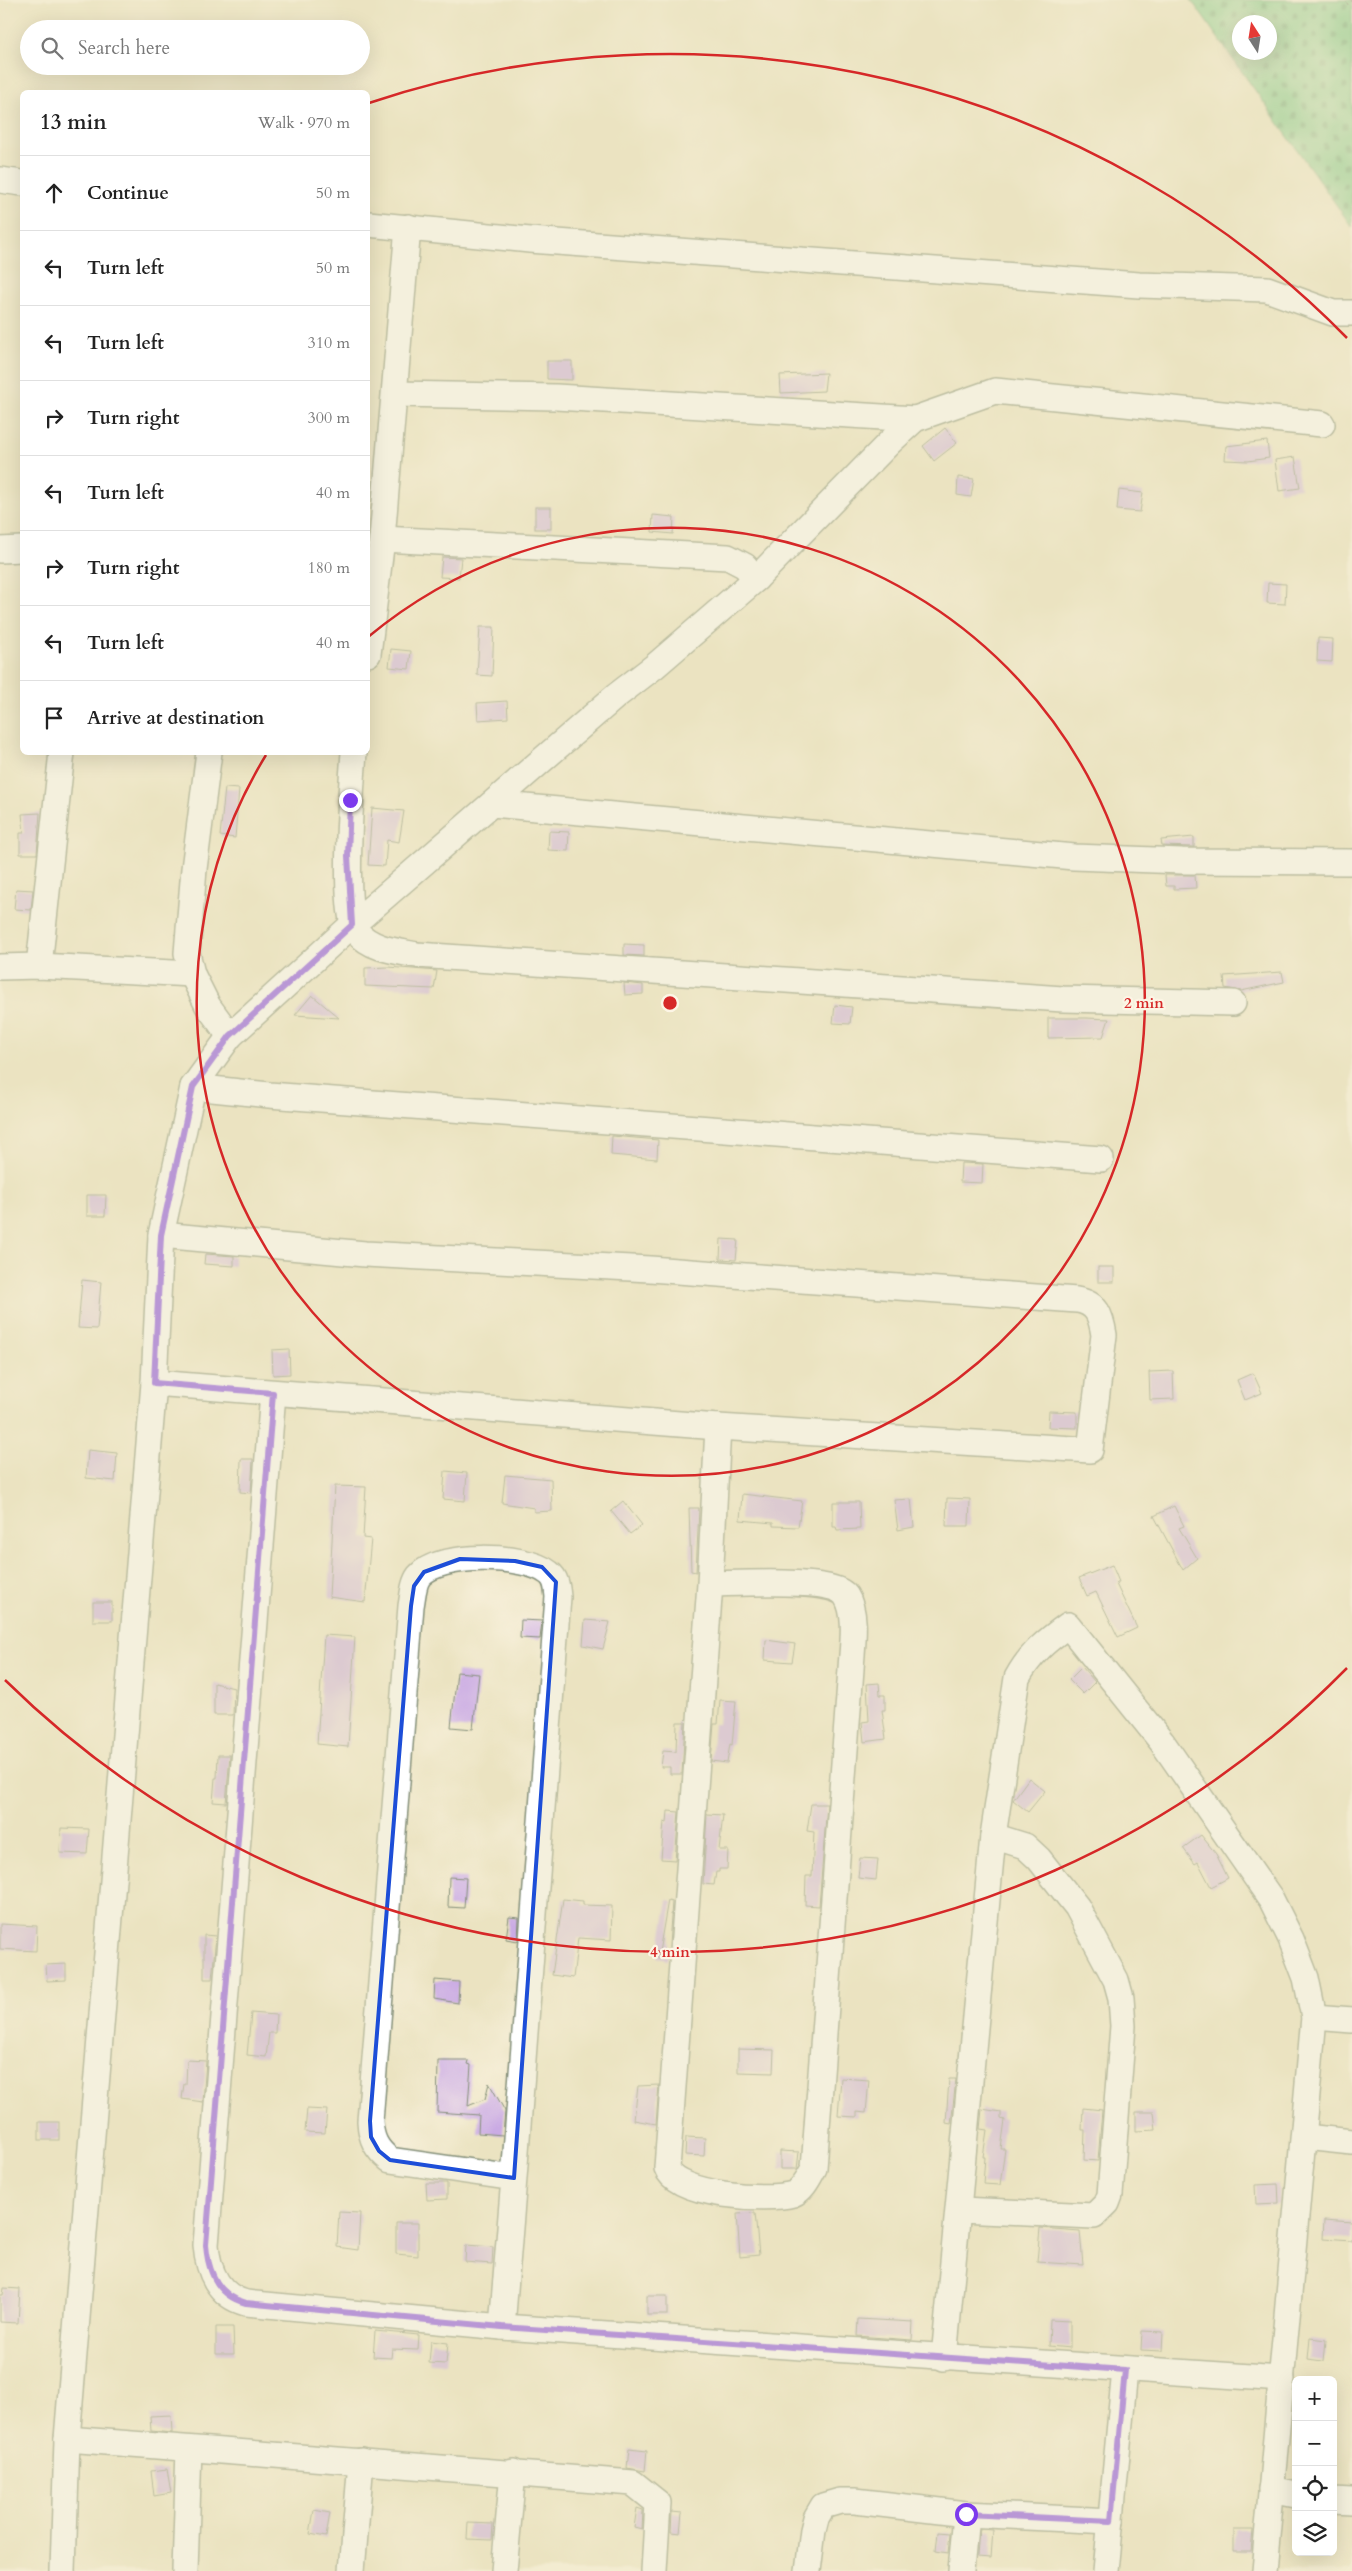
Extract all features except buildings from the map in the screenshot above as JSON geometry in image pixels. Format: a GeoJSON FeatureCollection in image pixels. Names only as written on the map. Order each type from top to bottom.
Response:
{"type":"FeatureCollection","features":[{"type":"Feature","properties":{"kind":"street"},"geometry":{"type":"LineString","coordinates":[[0,180],[20,183]]}},
{"type":"Feature","properties":{"kind":"street"},"geometry":{"type":"LineString","coordinates":[[370,224],[530,240],[1139,285],[1267,289],[1333,313],[1352,313]]}},
{"type":"Feature","properties":{"kind":"street"},"geometry":{"type":"LineString","coordinates":[[370,638],[382,540],[396,394],[408,227]]}},
{"type":"Feature","properties":{"kind":"street"},"geometry":{"type":"LineString","coordinates":[[63,2571],[67,2439],[154,1383],[161,1235],[193,1087],[230,1036],[352,925],[616,696],[656,666],[756,579],[890,442],[915,420],[996,391],[1322,424]]}},
{"type":"Feature","properties":{"kind":"street"},"geometry":{"type":"LineString","coordinates":[[396,394],[556,397],[915,420]]}},
{"type":"Feature","properties":{"kind":"street"},"geometry":{"type":"LineString","coordinates":[[382,540],[728,557],[746,566],[756,579]]}},
{"type":"Feature","properties":{"kind":"street"},"geometry":{"type":"LineString","coordinates":[[0,550],[20,550]]}},
{"type":"Feature","properties":{"kind":"street"},"geometry":{"type":"LineString","coordinates":[[39,966],[62,755]]}},
{"type":"Feature","properties":{"kind":"street"},"geometry":{"type":"LineString","coordinates":[[209,755],[187,953],[192,974],[208,1006],[230,1036]]}},
{"type":"Feature","properties":{"kind":"street"},"geometry":{"type":"LineString","coordinates":[[354,755],[348,856],[352,925],[358,934],[374,944],[417,955],[1063,999],[1233,1003]]}},
{"type":"Feature","properties":{"kind":"street"},"geometry":{"type":"LineString","coordinates":[[492,804],[1065,856],[1182,861],[1352,862]]}},
{"type":"Feature","properties":{"kind":"street"},"geometry":{"type":"LineString","coordinates":[[0,967],[39,966],[192,974]]}},
{"type":"Feature","properties":{"kind":"street"},"geometry":{"type":"LineString","coordinates":[[193,1087],[270,1095],[1101,1159]]}},
{"type":"Feature","properties":{"kind":"street"},"geometry":{"type":"LineString","coordinates":[[154,1383],[718,1427],[1090,1450],[1104,1335],[1101,1319],[1095,1306],[1088,1301],[650,1269],[365,1254],[161,1235]]}},
{"type":"Feature","properties":{"kind":"street"},"geometry":{"type":"LineString","coordinates":[[273,1393],[206,2245],[207,2259],[220,2288],[230,2297],[246,2303],[502,2327],[944,2358],[1282,2379]]}},
{"type":"Feature","properties":{"kind":"street"},"geometry":{"type":"LineString","coordinates":[[710,1584],[818,1584],[840,1590],[846,1596],[852,1614],[851,1668],[814,2168],[806,2182],[794,2194],[766,2197],[719,2193],[687,2186],[674,2179],[667,2168],[710,1584],[718,1427]]}},
{"type":"Feature","properties":{"kind":"street"},"geometry":{"type":"LineString","coordinates":[[502,2327],[514,2178],[558,1597],[556,1582],[551,1574],[542,1567],[515,1561],[460,1559],[424,1572],[414,1586],[370,2121],[371,2137],[379,2151],[390,2160],[514,2178]]}},
{"type":"Feature","properties":{"kind":"street"},"geometry":{"type":"LineString","coordinates":[[944,2358],[960,2210],[993,1836],[1017,1678],[1026,1662],[1041,1644],[1068,1625],[1162,1742],[1270,1899],[1291,1939],[1306,1978],[1314,2017],[1305,2137],[1264,2571]]}},
{"type":"Feature","properties":{"kind":"street"},"geometry":{"type":"LineString","coordinates":[[960,2210],[1094,2216],[1107,2203],[1110,2195],[1123,2026],[1121,1998],[1116,1980],[1077,1907],[1039,1859],[1025,1846],[993,1836]]}},
{"type":"Feature","properties":{"kind":"street"},"geometry":{"type":"LineString","coordinates":[[1314,2017],[1352,2020]]}},
{"type":"Feature","properties":{"kind":"street"},"geometry":{"type":"LineString","coordinates":[[1305,2137],[1352,2142]]}},
{"type":"Feature","properties":{"kind":"street"},"geometry":{"type":"LineString","coordinates":[[1106,2571],[1125,2370]]}},
{"type":"Feature","properties":{"kind":"street"},"geometry":{"type":"LineString","coordinates":[[67,2439],[513,2472],[633,2483],[658,2503],[654,2571]]}},
{"type":"Feature","properties":{"kind":"street"},"geometry":{"type":"LineString","coordinates":[[185,2571],[189,2449]]}},
{"type":"Feature","properties":{"kind":"street"},"geometry":{"type":"LineString","coordinates":[[352,2571],[361,2461]]}},
{"type":"Feature","properties":{"kind":"street"},"geometry":{"type":"LineString","coordinates":[[504,2571],[513,2472]]}},
{"type":"Feature","properties":{"kind":"street"},"geometry":{"type":"LineString","coordinates":[[1271,2489],[1292,2493]]}},
{"type":"Feature","properties":{"kind":"street"},"geometry":{"type":"LineString","coordinates":[[1337,2500],[1352,2501]]}},
{"type":"Feature","properties":{"kind":"street"},"geometry":{"type":"LineString","coordinates":[[808,2571],[816,2518],[823,2506],[840,2501],[855,2501],[966,2514],[1111,2521]]}},
{"type":"Feature","properties":{"kind":"street"},"geometry":{"type":"LineString","coordinates":[[960,2571],[966,2514]]}},
{"type":"Feature","properties":{"kind":"path"},"geometry":{"type":"LineString","coordinates":[[1347,4],[1352,0]]}},
{"type":"Feature","properties":{"kind":"highlighted area"},"geometry":{"type":"Polygon","coordinates":[[[460,1559],[515,1561],[542,1567],[556,1582],[514,2178],[390,2160],[379,2151],[371,2137],[370,2121],[414,1586],[424,1572],[460,1559]]]}},
{"type":"Feature","properties":{"kind":"green space"},"geometry":{"type":"Polygon","coordinates":[[[1191,0],[1352,0],[1352,227],[1234,60],[1277,60],[1277,15],[1232,15],[1232,58],[1191,0]]]}},
{"type":"Feature","properties":{"kind":"route"},"geometry":{"type":"LineString","coordinates":[[350,800],[348,856],[352,925],[230,1036],[193,1087],[161,1235],[154,1383],[273,1393],[212,2161],[206,2245],[210,2269],[220,2288],[230,2297],[246,2303],[502,2327],[1125,2370],[1111,2521],[966,2514]]}}]}
